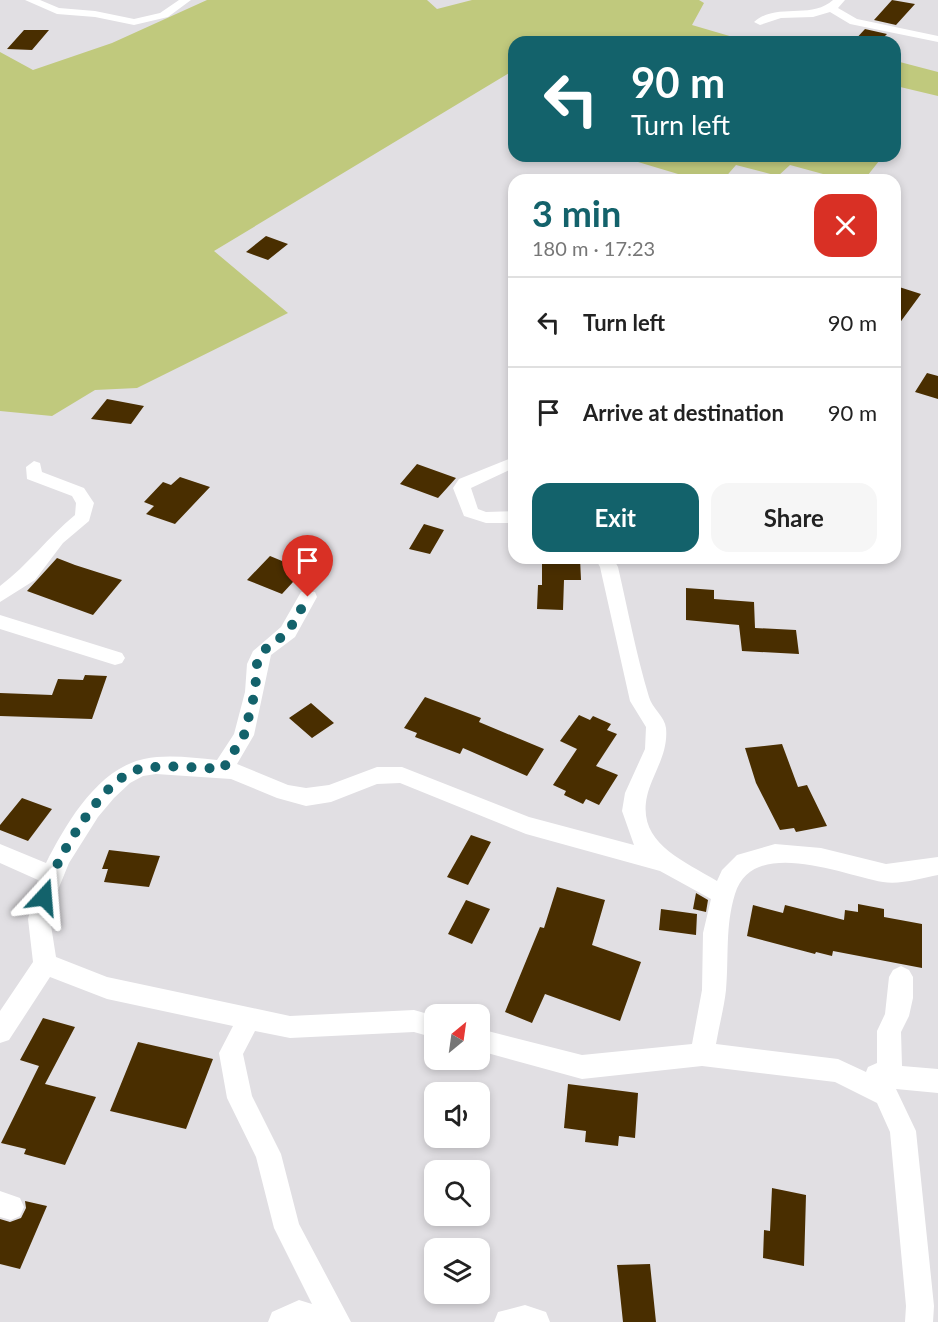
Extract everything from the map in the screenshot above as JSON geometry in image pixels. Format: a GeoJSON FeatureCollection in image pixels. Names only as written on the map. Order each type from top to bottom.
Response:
{"type":"FeatureCollection","features":[{"type":"Feature","properties":{"kind":"street"},"geometry":{"type":"LineString","coordinates":[[30,0],[57,11],[95,14],[134,22],[164,15],[186,0]]}},
{"type":"Feature","properties":{"kind":"street"},"geometry":{"type":"LineString","coordinates":[[760,22],[772,15],[792,12],[818,14],[836,5],[854,22],[938,39]]}},
{"type":"Feature","properties":{"kind":"street"},"geometry":{"type":"LineString","coordinates":[[508,465],[465,483],[462,488],[470,512],[476,516],[488,519],[508,517]]}},
{"type":"Feature","properties":{"kind":"street"},"geometry":{"type":"LineString","coordinates":[[0,595],[28,575],[57,539],[83,517],[85,503],[78,492],[33,476],[34,467]]}},
{"type":"Feature","properties":{"kind":"street"},"geometry":{"type":"LineString","coordinates":[[607,564],[640,701],[656,726],[655,749],[636,793],[633,812],[644,843],[666,863],[723,895]]}},
{"type":"Feature","properties":{"kind":"street"},"geometry":{"type":"LineString","coordinates":[[223,769],[244,735],[255,692],[257,664],[263,651],[288,632],[308,597]]}},
{"type":"Feature","properties":{"kind":"street"},"geometry":{"type":"LineString","coordinates":[[0,622],[116,658]]}},
{"type":"Feature","properties":{"kind":"street"},"geometry":{"type":"LineString","coordinates":[[0,1032],[45,964],[38,918],[50,875],[72,837],[108,789],[138,769],[166,766],[223,769],[309,797],[381,774],[402,775],[526,825],[666,863]]}},
{"type":"Feature","properties":{"kind":"street"},"geometry":{"type":"LineString","coordinates":[[0,853],[50,875]]}},
{"type":"Feature","properties":{"kind":"street"},"geometry":{"type":"LineString","coordinates":[[702,1054],[714,990],[715,933],[723,895],[730,878],[745,862],[775,853],[821,857],[886,873],[938,866]]}},
{"type":"Feature","properties":{"kind":"street"},"geometry":{"type":"LineString","coordinates":[[45,964],[107,988],[290,1027],[414,1022],[424,1024]]}},
{"type":"Feature","properties":{"kind":"street"},"geometry":{"type":"LineString","coordinates":[[890,1077],[889,1031],[897,1016],[901,998],[901,977]]}},
{"type":"Feature","properties":{"kind":"street"},"geometry":{"type":"LineString","coordinates":[[249,1019],[231,1053],[240,1098],[268,1154],[287,1228],[337,1322]]}},
{"type":"Feature","properties":{"kind":"street"},"geometry":{"type":"LineString","coordinates":[[490,1043],[582,1067],[702,1054],[938,1081]]}},
{"type":"Feature","properties":{"kind":"street"},"geometry":{"type":"LineString","coordinates":[[838,1071],[886,1095],[903,1131],[920,1306],[919,1322]]}},
{"type":"Feature","properties":{"kind":"street"},"geometry":{"type":"LineString","coordinates":[[282,1322],[299,1314],[326,1322]]}},
{"type":"Feature","properties":{"kind":"street"},"geometry":{"type":"LineString","coordinates":[[508,1322],[525,1319],[536,1322]]}},
{"type":"Feature","properties":{"kind":"green space"},"geometry":{"type":"Polygon","coordinates":[[[207,0],[427,0],[437,9],[472,0],[699,0],[704,3],[692,25],[730,36],[508,36],[508,74],[214,251],[288,313],[137,388],[95,390],[52,416],[0,411],[0,52],[33,70],[112,43],[207,0]]]}},
{"type":"Feature","properties":{"kind":"green space"},"geometry":{"type":"Polygon","coordinates":[[[901,62],[938,72],[938,96],[901,87],[901,62]]]}},
{"type":"Feature","properties":{"kind":"green space"},"geometry":{"type":"Polygon","coordinates":[[[638,162],[878,162],[869,174],[823,174],[790,165],[780,174],[770,174],[736,165],[728,174],[678,174],[638,162]]]}},
{"type":"Feature","properties":{"kind":"building"},"geometry":{"type":"Polygon","coordinates":[[[892,0],[915,4],[896,25],[874,20],[892,0]]]}},
{"type":"Feature","properties":{"kind":"building"},"geometry":{"type":"Polygon","coordinates":[[[865,29],[887,34],[885,36],[859,36],[865,29]]]}},
{"type":"Feature","properties":{"kind":"building"},"geometry":{"type":"Polygon","coordinates":[[[24,30],[49,30],[32,50],[7,49],[24,30]]]}},
{"type":"Feature","properties":{"kind":"building"},"geometry":{"type":"Polygon","coordinates":[[[266,236],[288,244],[268,260],[246,252],[266,236]]]}},
{"type":"Feature","properties":{"kind":"building"},"geometry":{"type":"Polygon","coordinates":[[[901,288],[921,294],[901,321],[901,288]]]}},
{"type":"Feature","properties":{"kind":"building"},"geometry":{"type":"Polygon","coordinates":[[[927,373],[938,376],[938,399],[915,392],[927,373]]]}},
{"type":"Feature","properties":{"kind":"building"},"geometry":{"type":"Polygon","coordinates":[[[107,399],[144,406],[131,424],[91,419],[107,399]]]}},
{"type":"Feature","properties":{"kind":"building"},"geometry":{"type":"Polygon","coordinates":[[[417,464],[456,478],[438,498],[400,484],[417,464]]]}},
{"type":"Feature","properties":{"kind":"building"},"geometry":{"type":"Polygon","coordinates":[[[180,477],[210,487],[175,524],[146,514],[154,506],[144,502],[163,482],[171,485],[180,477]]]}},
{"type":"Feature","properties":{"kind":"building"},"geometry":{"type":"Polygon","coordinates":[[[424,524],[444,530],[430,554],[409,549],[424,524]]]}},
{"type":"Feature","properties":{"kind":"building"},"geometry":{"type":"Polygon","coordinates":[[[270,556],[304,570],[282,594],[247,580],[270,556]]]}},
{"type":"Feature","properties":{"kind":"building"},"geometry":{"type":"Polygon","coordinates":[[[57,558],[122,580],[93,615],[27,591],[57,558]]]}},
{"type":"Feature","properties":{"kind":"building"},"geometry":{"type":"Polygon","coordinates":[[[542,564],[580,564],[581,580],[564,580],[563,610],[537,609],[538,585],[542,585],[542,564]]]}},
{"type":"Feature","properties":{"kind":"building"},"geometry":{"type":"Polygon","coordinates":[[[686,588],[714,590],[714,599],[754,602],[755,628],[796,630],[799,654],[742,651],[739,625],[686,620],[686,588]]]}},
{"type":"Feature","properties":{"kind":"building"},"geometry":{"type":"Polygon","coordinates":[[[85,675],[107,676],[92,719],[0,716],[0,693],[52,695],[58,679],[83,680],[85,675]]]}},
{"type":"Feature","properties":{"kind":"building"},"geometry":{"type":"Polygon","coordinates":[[[425,697],[481,718],[479,722],[544,749],[527,776],[463,748],[460,754],[415,737],[417,733],[404,728],[425,697]]]}},
{"type":"Feature","properties":{"kind":"building"},"geometry":{"type":"Polygon","coordinates":[[[311,703],[334,723],[312,738],[289,718],[311,703]]]}},
{"type":"Feature","properties":{"kind":"building"},"geometry":{"type":"Polygon","coordinates":[[[579,715],[590,720],[593,716],[611,724],[607,730],[617,734],[596,766],[618,775],[599,805],[586,799],[583,804],[564,795],[566,791],[553,785],[577,749],[560,741],[579,715]]]}},
{"type":"Feature","properties":{"kind":"building"},"geometry":{"type":"Polygon","coordinates":[[[782,744],[798,787],[807,785],[827,826],[796,832],[794,828],[780,830],[756,783],[745,748],[782,744]]]}},
{"type":"Feature","properties":{"kind":"building"},"geometry":{"type":"Polygon","coordinates":[[[22,798],[52,809],[28,841],[0,830],[0,825],[22,798]]]}},
{"type":"Feature","properties":{"kind":"building"},"geometry":{"type":"Polygon","coordinates":[[[471,835],[491,842],[468,885],[447,877],[471,835]]]}},
{"type":"Feature","properties":{"kind":"building"},"geometry":{"type":"Polygon","coordinates":[[[109,850],[160,856],[149,887],[104,882],[108,869],[102,869],[109,850]]]}},
{"type":"Feature","properties":{"kind":"building"},"geometry":{"type":"Polygon","coordinates":[[[557,887],[605,900],[592,945],[641,962],[620,1021],[545,994],[532,1023],[505,1012],[540,927],[544,928],[557,887]]]}},
{"type":"Feature","properties":{"kind":"building"},"geometry":{"type":"Polygon","coordinates":[[[696,893],[708,900],[706,912],[693,909],[696,893]]]}},
{"type":"Feature","properties":{"kind":"building"},"geometry":{"type":"Polygon","coordinates":[[[466,900],[490,909],[472,944],[448,934],[466,900]]]}},
{"type":"Feature","properties":{"kind":"building"},"geometry":{"type":"Polygon","coordinates":[[[858,904],[884,909],[884,917],[922,924],[922,968],[833,951],[832,956],[816,952],[815,954],[747,936],[753,905],[783,913],[785,905],[844,920],[845,910],[858,912],[858,904]]]}},
{"type":"Feature","properties":{"kind":"building"},"geometry":{"type":"Polygon","coordinates":[[[661,909],[697,914],[696,935],[659,930],[661,909]]]}},
{"type":"Feature","properties":{"kind":"building"},"geometry":{"type":"Polygon","coordinates":[[[43,1018],[75,1027],[45,1084],[96,1097],[65,1165],[24,1154],[26,1149],[1,1143],[39,1066],[20,1060],[43,1018]]]}},
{"type":"Feature","properties":{"kind":"building"},"geometry":{"type":"Polygon","coordinates":[[[138,1042],[213,1059],[186,1129],[110,1111],[138,1042]]]}},
{"type":"Feature","properties":{"kind":"building"},"geometry":{"type":"Polygon","coordinates":[[[568,1084],[638,1093],[635,1138],[619,1136],[618,1146],[585,1142],[586,1131],[564,1128],[568,1084]]]}},
{"type":"Feature","properties":{"kind":"building"},"geometry":{"type":"Polygon","coordinates":[[[772,1188],[806,1195],[804,1266],[763,1258],[764,1230],[770,1231],[772,1188]]]}},
{"type":"Feature","properties":{"kind":"building"},"geometry":{"type":"Polygon","coordinates":[[[25,1201],[47,1206],[20,1269],[0,1264],[0,1219],[10,1222],[21,1218],[26,1208],[25,1201]]]}},
{"type":"Feature","properties":{"kind":"building"},"geometry":{"type":"Polygon","coordinates":[[[650,1264],[656,1322],[623,1322],[617,1265],[650,1264]]]}},
{"type":"Feature","properties":{"kind":"route"},"geometry":{"type":"LineString","coordinates":[[44,897],[50,875],[72,837],[108,789],[138,769],[166,766],[223,769],[244,735],[255,692],[257,664],[263,651],[288,632],[296,622],[308,597]]}}]}
